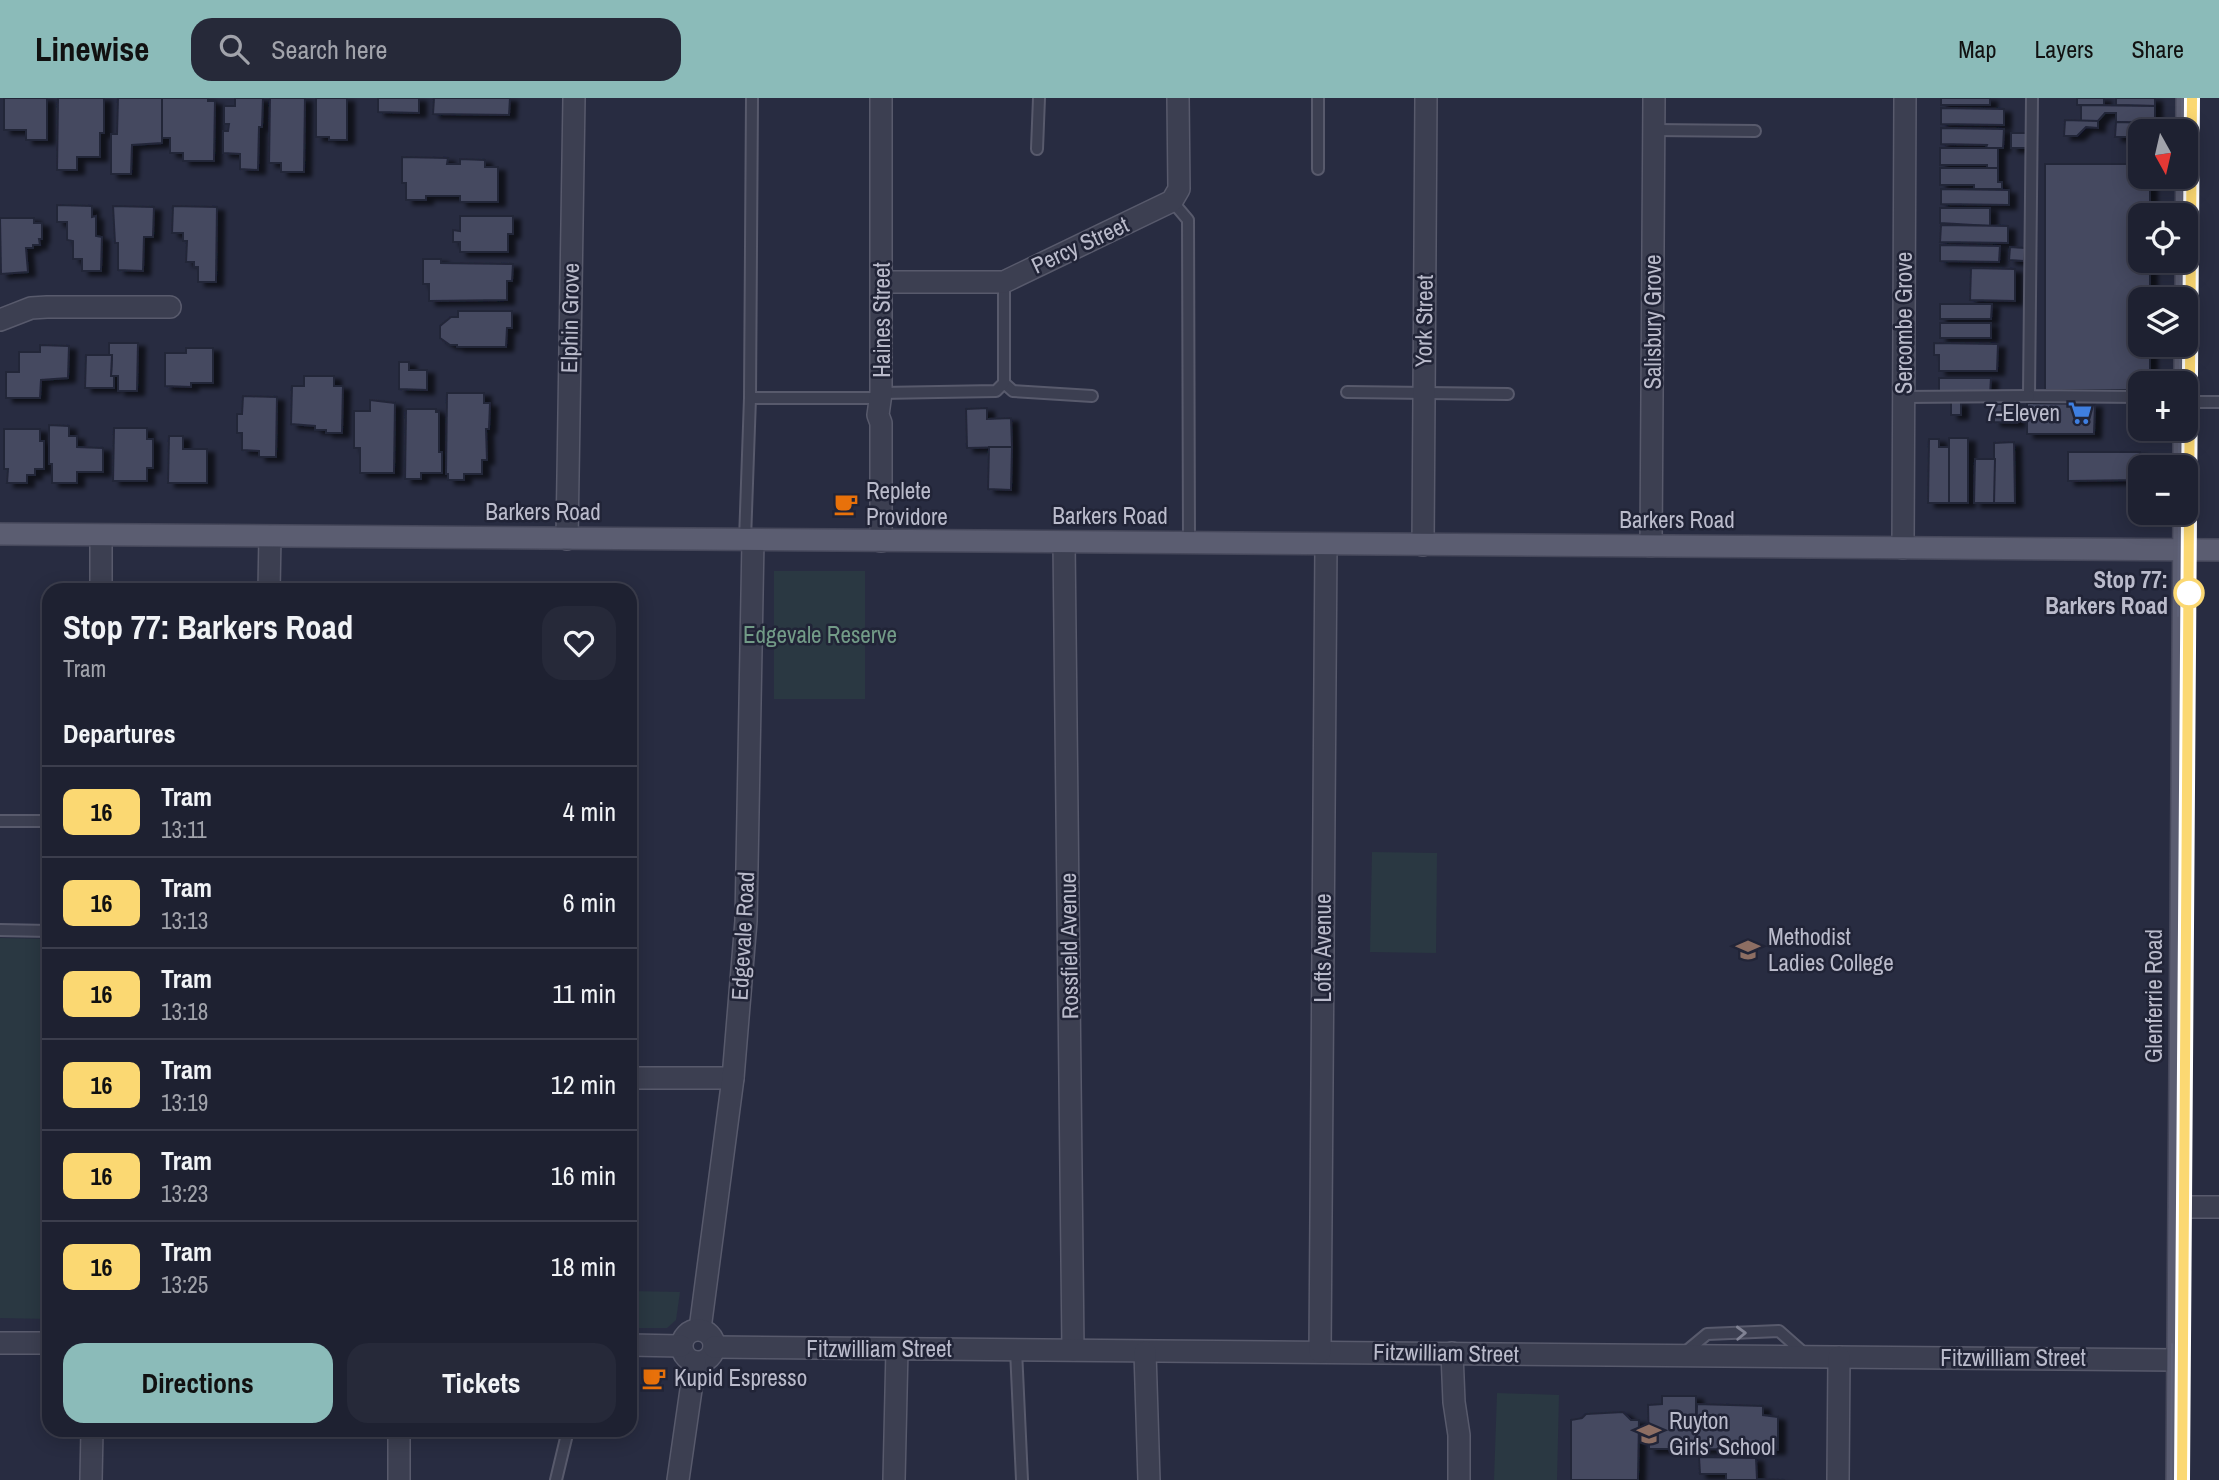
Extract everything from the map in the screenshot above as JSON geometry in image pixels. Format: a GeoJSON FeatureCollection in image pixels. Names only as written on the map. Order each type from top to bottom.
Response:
{"type":"FeatureCollection","features":[{"type":"Feature","properties":{"kind":"main road"},"geometry":{"type":"LineString","coordinates":[[2186,287],[2187,98]]}},
{"type":"Feature","properties":{"kind":"main road","name":"Glenferrie Road"},"geometry":{"type":"LineString","coordinates":[[2177,1480],[2184,525]]}},
{"type":"Feature","properties":{"kind":"main road","name":"Barkers Road"},"geometry":{"type":"LineString","coordinates":[[0,534],[2219,550]]}},
{"type":"Feature","properties":{"kind":"street","name":"Elphin Grove"},"geometry":{"type":"LineString","coordinates":[[567,539],[573,98]]}},
{"type":"Feature","properties":{"kind":"street","name":"Haines Street"},"geometry":{"type":"LineString","coordinates":[[881,98],[881,541]]}},
{"type":"Feature","properties":{"kind":"street"},"geometry":{"type":"LineString","coordinates":[[1172,201],[1179,189],[1178,98]]}},
{"type":"Feature","properties":{"kind":"street","name":"York Street"},"geometry":{"type":"LineString","coordinates":[[1423,545],[1426,98]]}},
{"type":"Feature","properties":{"kind":"street","name":"Salisbury Grove"},"geometry":{"type":"LineString","coordinates":[[1651,546],[1654,98]]}},
{"type":"Feature","properties":{"kind":"street","name":"Sercombe Grove"},"geometry":{"type":"LineString","coordinates":[[1903,548],[1905,98]]}},
{"type":"Feature","properties":{"kind":"street","name":"Percy Street"},"geometry":{"type":"LineString","coordinates":[[882,282],[1004,282],[1172,201]]}},
{"type":"Feature","properties":{"kind":"street"},"geometry":{"type":"LineString","coordinates":[[4,320],[31,308],[170,307]]}},
{"type":"Feature","properties":{"kind":"street"},"geometry":{"type":"LineString","coordinates":[[101,535],[101,583]]}},
{"type":"Feature","properties":{"kind":"street"},"geometry":{"type":"LineString","coordinates":[[269,583],[270,536]]}},
{"type":"Feature","properties":{"kind":"street","name":"Edgevale Road"},"geometry":{"type":"LineString","coordinates":[[700,1329],[733,1078],[746,921],[749,540]]}},
{"type":"Feature","properties":{"kind":"street","name":"Rossfield Avenue"},"geometry":{"type":"LineString","coordinates":[[1064,542],[1073,1350]]}},
{"type":"Feature","properties":{"kind":"street","name":"Lofts Avenue"},"geometry":{"type":"LineString","coordinates":[[1320,1352],[1326,544]]}},
{"type":"Feature","properties":{"kind":"street"},"geometry":{"type":"LineString","coordinates":[[637,1078],[733,1078]]}},
{"type":"Feature","properties":{"kind":"street"},"geometry":{"type":"LineString","coordinates":[[2179,1207],[2219,1207]]}},
{"type":"Feature","properties":{"kind":"street"},"geometry":{"type":"LineString","coordinates":[[637,1346],[688,1354],[709,1357],[714,1347],[710,1334],[700,1329],[685,1335],[688,1354],[678,1480]]}},
{"type":"Feature","properties":{"kind":"street"},"geometry":{"type":"LineString","coordinates":[[0,1343],[42,1343]]}},
{"type":"Feature","properties":{"kind":"street","name":"Fitzwilliam Street"},"geometry":{"type":"LineString","coordinates":[[714,1347],[2178,1360]]}},
{"type":"Feature","properties":{"kind":"street"},"geometry":{"type":"LineString","coordinates":[[894,1480],[897,1349]]}},
{"type":"Feature","properties":{"kind":"street"},"geometry":{"type":"LineString","coordinates":[[1145,1352],[1149,1480]]}},
{"type":"Feature","properties":{"kind":"street"},"geometry":{"type":"LineString","coordinates":[[1459,1480],[1459,1435],[1466,1403],[1460,1353]]}},
{"type":"Feature","properties":{"kind":"street"},"geometry":{"type":"LineString","coordinates":[[1838,1480],[1839,1357]]}},
{"type":"Feature","properties":{"kind":"street"},"geometry":{"type":"LineString","coordinates":[[91,1480],[92,1437]]}},
{"type":"Feature","properties":{"kind":"street"},"geometry":{"type":"LineString","coordinates":[[399,1437],[399,1480]]}},
{"type":"Feature","properties":{"kind":"lane"},"geometry":{"type":"LineString","coordinates":[[749,540],[752,98]]}},
{"type":"Feature","properties":{"kind":"lane"},"geometry":{"type":"LineString","coordinates":[[1037,149],[1039,98]]}},
{"type":"Feature","properties":{"kind":"lane"},"geometry":{"type":"LineString","coordinates":[[1318,98],[1318,169]]}},
{"type":"Feature","properties":{"kind":"lane"},"geometry":{"type":"LineString","coordinates":[[2029,396],[2032,98]]}},
{"type":"Feature","properties":{"kind":"lane"},"geometry":{"type":"LineString","coordinates":[[1654,130],[1755,131]]}},
{"type":"Feature","properties":{"kind":"lane"},"geometry":{"type":"LineString","coordinates":[[1172,201],[1188,220],[1189,542]]}},
{"type":"Feature","properties":{"kind":"lane"},"geometry":{"type":"LineString","coordinates":[[750,398],[996,391],[1004,383],[1004,282]]}},
{"type":"Feature","properties":{"kind":"lane"},"geometry":{"type":"LineString","coordinates":[[1004,383],[1013,391],[1092,396]]}},
{"type":"Feature","properties":{"kind":"lane"},"geometry":{"type":"LineString","coordinates":[[1347,393],[1508,394]]}},
{"type":"Feature","properties":{"kind":"lane"},"geometry":{"type":"LineString","coordinates":[[1904,397],[2128,397]]}},
{"type":"Feature","properties":{"kind":"lane"},"geometry":{"type":"LineString","coordinates":[[2198,402],[2219,402]]}},
{"type":"Feature","properties":{"kind":"lane"},"geometry":{"type":"LineString","coordinates":[[0,821],[42,821]]}},
{"type":"Feature","properties":{"kind":"lane"},"geometry":{"type":"LineString","coordinates":[[0,930],[42,930]]}},
{"type":"Feature","properties":{"kind":"lane"},"geometry":{"type":"LineString","coordinates":[[1016,1350],[1022,1480]]}},
{"type":"Feature","properties":{"kind":"lane"},"geometry":{"type":"LineString","coordinates":[[556,1480],[566,1437]]}},
{"type":"Feature","properties":{"kind":"green space","name":"Edgevale Reserve"},"geometry":{"type":"Polygon","coordinates":[[[774,571],[865,571],[865,699],[774,699],[774,571]]]}},
{"type":"Feature","properties":{"kind":"green space"},"geometry":{"type":"Polygon","coordinates":[[[1372,852],[1437,853],[1436,953],[1370,952],[1372,852]]]}},
{"type":"Feature","properties":{"kind":"green space"},"geometry":{"type":"Polygon","coordinates":[[[0,938],[42,939],[42,1319],[0,1318],[0,938]]]}},
{"type":"Feature","properties":{"kind":"green space"},"geometry":{"type":"Polygon","coordinates":[[[637,1291],[680,1292],[676,1320],[667,1328],[637,1328],[637,1291]]]}},
{"type":"Feature","properties":{"kind":"green space"},"geometry":{"type":"Polygon","coordinates":[[[1497,1393],[1559,1395],[1557,1480],[1494,1480],[1497,1393]]]}},
{"type":"Feature","properties":{"kind":"building"},"geometry":{"type":"Polygon","coordinates":[[[4,98],[47,98],[47,140],[26,140],[26,130],[4,130],[4,98]]]}},
{"type":"Feature","properties":{"kind":"building"},"geometry":{"type":"Polygon","coordinates":[[[58,98],[104,98],[104,133],[100,133],[100,157],[77,157],[77,170],[57,170],[58,98]]]}},
{"type":"Feature","properties":{"kind":"building"},"geometry":{"type":"Polygon","coordinates":[[[118,98],[162,98],[162,143],[132,145],[131,174],[111,174],[111,134],[117,134],[118,98]]]}},
{"type":"Feature","properties":{"kind":"building"},"geometry":{"type":"Polygon","coordinates":[[[162,98],[208,98],[208,101],[215,101],[214,161],[183,161],[183,153],[170,153],[170,138],[162,138],[162,98]]]}},
{"type":"Feature","properties":{"kind":"building"},"geometry":{"type":"Polygon","coordinates":[[[235,98],[263,98],[258,170],[240,169],[240,154],[223,153],[223,131],[228,131],[229,124],[224,124],[224,106],[235,106],[235,98]]]}},
{"type":"Feature","properties":{"kind":"building"},"geometry":{"type":"Polygon","coordinates":[[[270,98],[305,98],[304,172],[281,172],[281,163],[269,163],[270,98]]]}},
{"type":"Feature","properties":{"kind":"building"},"geometry":{"type":"Polygon","coordinates":[[[316,98],[347,98],[347,140],[316,137],[316,98]]]}},
{"type":"Feature","properties":{"kind":"building"},"geometry":{"type":"Polygon","coordinates":[[[378,98],[419,98],[419,113],[378,112],[378,98]]]}},
{"type":"Feature","properties":{"kind":"building"},"geometry":{"type":"Polygon","coordinates":[[[434,98],[510,98],[509,115],[433,114],[434,98]]]}},
{"type":"Feature","properties":{"kind":"building"},"geometry":{"type":"Polygon","coordinates":[[[1941,98],[1990,98],[1990,105],[1941,105],[1941,98]]]}},
{"type":"Feature","properties":{"kind":"building"},"geometry":{"type":"Polygon","coordinates":[[[2077,98],[2104,98],[2104,105],[2077,105],[2077,98]]]}},
{"type":"Feature","properties":{"kind":"building"},"geometry":{"type":"Polygon","coordinates":[[[2116,98],[2155,98],[2155,106],[2116,105],[2116,98]]]}},
{"type":"Feature","properties":{"kind":"building"},"geometry":{"type":"Polygon","coordinates":[[[2081,105],[2155,106],[2155,119],[2116,122],[2116,113],[2105,113],[2098,121],[2081,121],[2081,105]]]}},
{"type":"Feature","properties":{"kind":"building"},"geometry":{"type":"Polygon","coordinates":[[[1941,108],[2004,109],[2004,125],[1941,124],[1941,108]]]}},
{"type":"Feature","properties":{"kind":"building"},"geometry":{"type":"Polygon","coordinates":[[[2065,120],[2098,121],[2098,128],[2086,127],[2077,136],[2064,136],[2065,120]]]}},
{"type":"Feature","properties":{"kind":"building"},"geometry":{"type":"Polygon","coordinates":[[[2116,122],[2128,122],[2128,137],[2115,137],[2116,122]]]}},
{"type":"Feature","properties":{"kind":"building"},"geometry":{"type":"Polygon","coordinates":[[[1941,128],[2004,129],[2003,148],[1941,144],[1941,128]]]}},
{"type":"Feature","properties":{"kind":"building"},"geometry":{"type":"Polygon","coordinates":[[[2011,133],[2028,133],[2027,148],[2011,148],[2011,133]]]}},
{"type":"Feature","properties":{"kind":"building"},"geometry":{"type":"Polygon","coordinates":[[[1940,148],[1998,148],[1998,168],[1987,168],[1987,165],[1940,165],[1940,148]]]}},
{"type":"Feature","properties":{"kind":"building"},"geometry":{"type":"Polygon","coordinates":[[[402,157],[448,158],[447,164],[460,164],[460,159],[485,160],[485,167],[498,167],[498,202],[460,202],[460,196],[426,196],[426,200],[406,200],[406,183],[402,183],[402,157]]]}},
{"type":"Feature","properties":{"kind":"building"},"geometry":{"type":"Polygon","coordinates":[[[2045,164],[2128,164],[2128,189],[2150,189],[2150,203],[2128,203],[2128,273],[2150,273],[2150,287],[2128,287],[2128,357],[2150,357],[2150,371],[2128,371],[2128,390],[2045,390],[2045,164]]]}},
{"type":"Feature","properties":{"kind":"building"},"geometry":{"type":"Polygon","coordinates":[[[1940,168],[1998,168],[1998,182],[2002,182],[2002,189],[1974,189],[1974,185],[1940,185],[1940,168]]]}},
{"type":"Feature","properties":{"kind":"building"},"geometry":{"type":"Polygon","coordinates":[[[1941,189],[2009,190],[2009,205],[1941,204],[1941,189]]]}},
{"type":"Feature","properties":{"kind":"building"},"geometry":{"type":"Polygon","coordinates":[[[57,205],[92,206],[92,217],[96,216],[96,236],[102,237],[101,271],[82,271],[82,259],[73,259],[73,241],[67,240],[67,222],[57,222],[57,205]]]}},
{"type":"Feature","properties":{"kind":"building"},"geometry":{"type":"Polygon","coordinates":[[[113,206],[154,207],[153,237],[144,237],[143,271],[118,270],[118,243],[115,243],[113,206]]]}},
{"type":"Feature","properties":{"kind":"building"},"geometry":{"type":"Polygon","coordinates":[[[173,206],[217,207],[216,282],[198,282],[198,267],[194,267],[194,262],[186,262],[187,241],[183,241],[183,233],[172,233],[173,206]]]}},
{"type":"Feature","properties":{"kind":"building"},"geometry":{"type":"Polygon","coordinates":[[[1940,208],[1990,208],[1990,226],[1940,223],[1940,208]]]}},
{"type":"Feature","properties":{"kind":"building"},"geometry":{"type":"Polygon","coordinates":[[[460,216],[513,216],[513,234],[508,234],[508,252],[460,252],[460,242],[453,242],[453,230],[460,231],[460,216]]]}},
{"type":"Feature","properties":{"kind":"building"},"geometry":{"type":"Polygon","coordinates":[[[0,218],[34,218],[34,223],[42,223],[40,245],[26,248],[28,272],[1,274],[0,218]]]}},
{"type":"Feature","properties":{"kind":"building"},"geometry":{"type":"Polygon","coordinates":[[[1941,225],[2008,226],[2008,243],[1940,242],[1941,225]]]}},
{"type":"Feature","properties":{"kind":"building"},"geometry":{"type":"Polygon","coordinates":[[[1940,245],[2000,246],[1999,262],[1940,261],[1940,245]]]}},
{"type":"Feature","properties":{"kind":"building"},"geometry":{"type":"Polygon","coordinates":[[[2010,247],[2025,248],[2024,261],[2009,260],[2010,247]]]}},
{"type":"Feature","properties":{"kind":"building"},"geometry":{"type":"Polygon","coordinates":[[[423,259],[441,259],[441,263],[513,264],[512,281],[507,281],[507,300],[429,301],[429,284],[423,284],[423,259]]]}},
{"type":"Feature","properties":{"kind":"building"},"geometry":{"type":"Polygon","coordinates":[[[1971,268],[2015,269],[2015,301],[1970,300],[1971,268]]]}},
{"type":"Feature","properties":{"kind":"building"},"geometry":{"type":"Polygon","coordinates":[[[1940,304],[1992,304],[1991,319],[1940,319],[1940,304]]]}},
{"type":"Feature","properties":{"kind":"building"},"geometry":{"type":"Polygon","coordinates":[[[458,311],[512,311],[512,328],[507,328],[506,347],[457,347],[440,338],[440,326],[451,317],[458,317],[458,311]]]}},
{"type":"Feature","properties":{"kind":"building"},"geometry":{"type":"Polygon","coordinates":[[[1940,323],[1991,323],[1991,338],[1940,338],[1940,323]]]}},
{"type":"Feature","properties":{"kind":"building"},"geometry":{"type":"Polygon","coordinates":[[[109,343],[138,343],[137,391],[118,391],[118,376],[111,376],[112,355],[109,355],[109,343]]]}},
{"type":"Feature","properties":{"kind":"building"},"geometry":{"type":"Polygon","coordinates":[[[1934,343],[1998,344],[1997,371],[1939,371],[1939,355],[1934,355],[1934,343]]]}},
{"type":"Feature","properties":{"kind":"building"},"geometry":{"type":"Polygon","coordinates":[[[40,345],[69,346],[68,378],[41,380],[40,398],[6,398],[6,372],[19,372],[19,352],[40,352],[40,345]]]}},
{"type":"Feature","properties":{"kind":"building"},"geometry":{"type":"Polygon","coordinates":[[[186,348],[213,348],[213,383],[191,383],[191,387],[165,386],[165,353],[186,353],[186,348]]]}},
{"type":"Feature","properties":{"kind":"building"},"geometry":{"type":"Polygon","coordinates":[[[86,355],[112,355],[111,376],[114,376],[114,388],[85,388],[86,355]]]}},
{"type":"Feature","properties":{"kind":"building"},"geometry":{"type":"Polygon","coordinates":[[[399,362],[409,362],[409,370],[427,370],[427,390],[399,389],[399,362]]]}},
{"type":"Feature","properties":{"kind":"building"},"geometry":{"type":"Polygon","coordinates":[[[304,376],[334,376],[334,386],[343,386],[342,433],[326,433],[326,430],[315,430],[315,426],[291,424],[292,386],[304,386],[304,376]]]}},
{"type":"Feature","properties":{"kind":"building"},"geometry":{"type":"Polygon","coordinates":[[[1939,378],[1991,378],[1990,394],[1939,394],[1939,378]]]}},
{"type":"Feature","properties":{"kind":"building"},"geometry":{"type":"Polygon","coordinates":[[[447,393],[484,393],[484,403],[490,403],[489,429],[486,429],[487,460],[482,460],[482,474],[464,474],[464,480],[448,480],[446,474],[447,393]]]}},
{"type":"Feature","properties":{"kind":"building"},"geometry":{"type":"Polygon","coordinates":[[[243,396],[277,397],[276,457],[259,457],[259,451],[242,450],[242,433],[237,433],[237,414],[242,414],[243,396]]]}},
{"type":"Feature","properties":{"kind":"building"},"geometry":{"type":"Polygon","coordinates":[[[370,400],[395,403],[394,473],[360,473],[360,448],[354,448],[354,411],[370,411],[370,400]]]}},
{"type":"Feature","properties":{"kind":"building"},"geometry":{"type":"Polygon","coordinates":[[[1951,402],[1961,402],[1961,415],[1951,415],[1951,402]]]}},
{"type":"Feature","properties":{"kind":"building"},"geometry":{"type":"Polygon","coordinates":[[[2027,403],[2095,404],[2094,434],[2027,434],[2027,403]]]}},
{"type":"Feature","properties":{"kind":"building"},"geometry":{"type":"Polygon","coordinates":[[[1994,404],[2017,404],[2017,423],[1994,422],[1994,404]]]}},
{"type":"Feature","properties":{"kind":"building"},"geometry":{"type":"Polygon","coordinates":[[[987,408],[987,419],[1011,418],[1012,447],[967,448],[966,409],[987,408]]]}},
{"type":"Feature","properties":{"kind":"building"},"geometry":{"type":"Polygon","coordinates":[[[406,409],[436,409],[436,412],[439,412],[442,473],[421,473],[421,479],[405,479],[406,409]]]}},
{"type":"Feature","properties":{"kind":"building"},"geometry":{"type":"Polygon","coordinates":[[[49,425],[69,426],[69,436],[77,436],[77,447],[103,448],[103,472],[77,472],[77,483],[52,483],[49,425]]]}},
{"type":"Feature","properties":{"kind":"building"},"geometry":{"type":"Polygon","coordinates":[[[114,428],[147,428],[147,439],[153,439],[153,468],[147,468],[147,481],[113,481],[114,428]]]}},
{"type":"Feature","properties":{"kind":"building"},"geometry":{"type":"Polygon","coordinates":[[[4,429],[40,429],[40,441],[44,441],[44,469],[35,469],[35,475],[27,475],[27,483],[7,483],[8,469],[4,469],[4,429]]]}},
{"type":"Feature","properties":{"kind":"building"},"geometry":{"type":"Polygon","coordinates":[[[169,436],[183,436],[183,449],[207,449],[207,483],[168,483],[169,436]]]}},
{"type":"Feature","properties":{"kind":"building"},"geometry":{"type":"Polygon","coordinates":[[[1949,438],[1968,438],[1968,503],[1949,503],[1949,438]]]}},
{"type":"Feature","properties":{"kind":"building"},"geometry":{"type":"Polygon","coordinates":[[[1929,439],[1939,439],[1939,447],[1949,447],[1949,503],[1928,503],[1929,439]]]}},
{"type":"Feature","properties":{"kind":"building"},"geometry":{"type":"Polygon","coordinates":[[[2014,442],[2015,503],[1994,503],[1994,443],[2014,442]]]}},
{"type":"Feature","properties":{"kind":"building"},"geometry":{"type":"Polygon","coordinates":[[[989,447],[1012,447],[1011,490],[988,489],[989,447]]]}},
{"type":"Feature","properties":{"kind":"building"},"geometry":{"type":"Polygon","coordinates":[[[2068,452],[2140,452],[2140,455],[2128,455],[2128,480],[2068,481],[2068,452]]]}},
{"type":"Feature","properties":{"kind":"building"},"geometry":{"type":"Polygon","coordinates":[[[1975,459],[1995,459],[1994,503],[1974,503],[1975,459]]]}},
{"type":"Feature","properties":{"kind":"building"},"geometry":{"type":"Polygon","coordinates":[[[1662,1396],[1696,1396],[1696,1449],[1649,1449],[1648,1405],[1662,1404],[1662,1396]]]}},
{"type":"Feature","properties":{"kind":"building"},"geometry":{"type":"Polygon","coordinates":[[[1697,1404],[1763,1406],[1763,1415],[1778,1417],[1778,1450],[1696,1449],[1697,1404]]]}},
{"type":"Feature","properties":{"kind":"building"},"geometry":{"type":"Polygon","coordinates":[[[1623,1412],[1631,1420],[1639,1420],[1638,1480],[1571,1480],[1571,1420],[1582,1418],[1586,1414],[1623,1412]]]}},
{"type":"Feature","properties":{"kind":"building"},"geometry":{"type":"Polygon","coordinates":[[[1699,1457],[1756,1458],[1757,1479],[1785,1480],[1726,1480],[1726,1474],[1700,1474],[1699,1457]]]}},
{"type":"Feature","properties":{"kind":"tram line"},"geometry":{"type":"LineString","coordinates":[[2182,98],[2182,119]]}},
{"type":"Feature","properties":{"kind":"tram line"},"geometry":{"type":"LineString","coordinates":[[2182,1480],[2192,98]]}},
{"type":"Feature","properties":{"kind":"tram line","name":"16"},"geometry":{"type":"LineString","coordinates":[[2182,1480],[2192,98]]}},
{"type":"Feature","properties":{"kind":"tram line"},"geometry":{"type":"LineString","coordinates":[[2181,189],[2181,203]]}},
{"type":"Feature","properties":{"kind":"tram line"},"geometry":{"type":"LineString","coordinates":[[2180,287],[2181,273]]}},
{"type":"Feature","properties":{"kind":"tram line"},"geometry":{"type":"LineString","coordinates":[[2180,357],[2180,371]]}},
{"type":"Feature","properties":{"kind":"tram line"},"geometry":{"type":"LineString","coordinates":[[2179,441],[2179,455]]}},
{"type":"Feature","properties":{"kind":"tram line"},"geometry":{"type":"LineString","coordinates":[[2178,616],[2179,525]]}},
{"type":"Feature","properties":{"kind":"tram line"},"geometry":{"type":"LineString","coordinates":[[2171,1480],[2172,1344]]}},
{"type":"Feature","properties":{"kind":"place","name":"7-Eleven"},"geometry":{"type":"Point","coordinates":[2080,413]}},
{"type":"Feature","properties":{"kind":"place","name":"Replete Providore"},"geometry":{"type":"Point","coordinates":[846,504]}},
{"type":"Feature","properties":{"kind":"place","name":"Stop 77: Barkers Road"},"geometry":{"type":"Point","coordinates":[2189,593]}},
{"type":"Feature","properties":{"kind":"place","name":"Methodist Ladies College"},"geometry":{"type":"Point","coordinates":[1748,950]}},
{"type":"Feature","properties":{"kind":"place","name":"Kupid Espresso"},"geometry":{"type":"Point","coordinates":[654,1378]}},
{"type":"Feature","properties":{"kind":"place","name":"Ruyton Girls' School"},"geometry":{"type":"Point","coordinates":[1649,1434]}}]}
